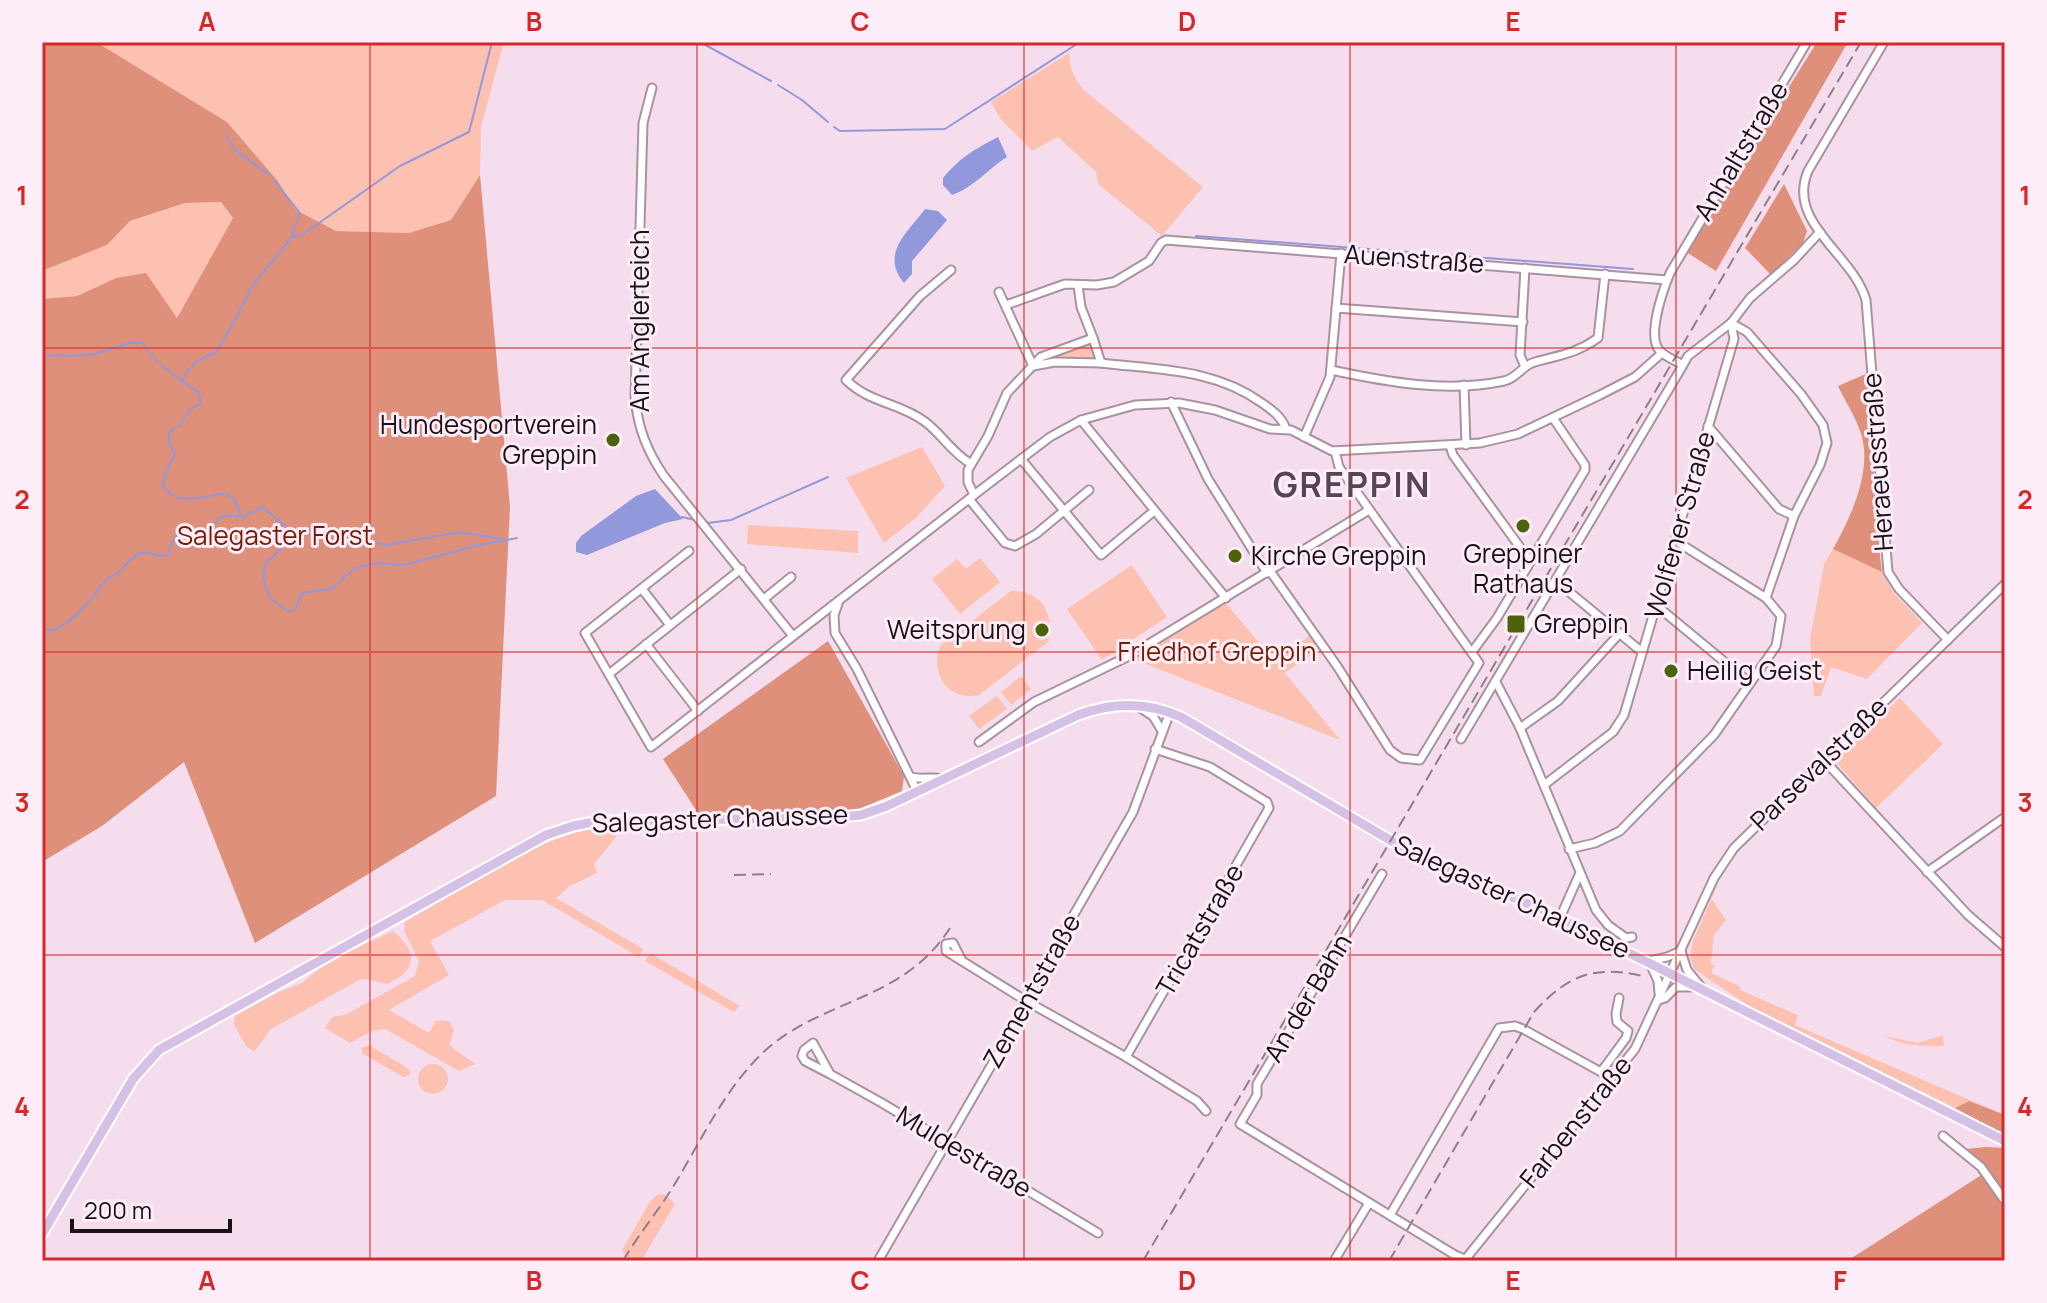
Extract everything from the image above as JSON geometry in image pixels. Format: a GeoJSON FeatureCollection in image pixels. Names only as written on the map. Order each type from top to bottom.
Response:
{"type":"FeatureCollection","features":[{"type":"Feature","properties":{"kind":"main road","name":"Salegaster Chaussee"},"geometry":{"type":"LineString","coordinates":[[42,1234],[133,1079],[164,1046],[551,833],[592,822],[852,817],[879,809],[1085,713],[1138,705],[1170,712],[1214,735],[1429,863],[1560,918],[2005,1141]]}},
{"type":"Feature","properties":{"kind":"street","name":"Anhaltstraße"},"geometry":{"type":"LineString","coordinates":[[1662,353],[1656,345],[1655,336],[1667,280],[1676,260],[1807,42]]}},
{"type":"Feature","properties":{"kind":"street","name":"Heraeusstraße"},"geometry":{"type":"LineString","coordinates":[[1884,42],[1805,178],[1803,201],[1820,232],[1856,276],[1867,308],[1886,567],[1895,585],[1948,640]]}},
{"type":"Feature","properties":{"kind":"street","name":"Am Anglerteich"},"geometry":{"type":"LineString","coordinates":[[652,88],[643,123],[636,385],[638,420],[646,445],[664,476],[793,636]]}},
{"type":"Feature","properties":{"kind":"street"},"geometry":{"type":"LineString","coordinates":[[1461,739],[1681,364],[1689,354],[1731,323],[1750,298],[1794,260],[1820,232]]}},
{"type":"Feature","properties":{"kind":"street","name":"Auenstraße"},"geometry":{"type":"LineString","coordinates":[[1078,285],[1114,282],[1149,261],[1161,243],[1168,240],[1667,280]]}},
{"type":"Feature","properties":{"kind":"street"},"geometry":{"type":"LineString","coordinates":[[1304,437],[1325,392],[1331,370],[1341,253]]}},
{"type":"Feature","properties":{"kind":"street"},"geometry":{"type":"LineString","coordinates":[[1525,268],[1520,355],[1525,367]]}},
{"type":"Feature","properties":{"kind":"street"},"geometry":{"type":"LineString","coordinates":[[951,270],[920,296],[846,380],[865,396],[925,421],[970,463]]}},
{"type":"Feature","properties":{"kind":"street"},"geometry":{"type":"LineString","coordinates":[[1331,370],[1407,384],[1464,385],[1505,381],[1518,376],[1530,363],[1570,355],[1598,338],[1605,274]]}},
{"type":"Feature","properties":{"kind":"street"},"geometry":{"type":"LineString","coordinates":[[1006,305],[1065,284],[1078,285],[1081,307],[1101,363]]}},
{"type":"Feature","properties":{"kind":"street"},"geometry":{"type":"LineString","coordinates":[[999,292],[1033,366]]}},
{"type":"Feature","properties":{"kind":"street"},"geometry":{"type":"LineString","coordinates":[[1336,308],[1523,322]]}},
{"type":"Feature","properties":{"kind":"street"},"geometry":{"type":"LineString","coordinates":[[1731,323],[1747,332],[1801,394],[1823,425],[1827,443],[1820,465],[1794,516],[1766,598]]}},
{"type":"Feature","properties":{"kind":"street","name":"Wolfener Straße"},"geometry":{"type":"LineString","coordinates":[[1544,785],[1613,732],[1624,715],[1734,339],[1731,323]]}},
{"type":"Feature","properties":{"kind":"street"},"geometry":{"type":"LineString","coordinates":[[1089,490],[1029,539],[1018,546],[1011,546],[1005,543],[971,497],[968,482],[970,463],[988,436],[1007,393],[1041,357],[1093,338]]}},
{"type":"Feature","properties":{"kind":"street"},"geometry":{"type":"LineString","coordinates":[[689,551],[585,633],[651,747],[971,497],[1050,437],[1081,420],[1135,405],[1171,402],[1206,407],[1270,429],[1286,429],[1335,451],[1466,445],[1508,437],[1553,418],[1635,377],[1662,353],[1681,364]]}},
{"type":"Feature","properties":{"kind":"street"},"geometry":{"type":"LineString","coordinates":[[1033,366],[1055,362],[1101,363],[1167,368],[1215,379],[1257,399],[1282,420],[1286,429]]}},
{"type":"Feature","properties":{"kind":"street"},"geometry":{"type":"LineString","coordinates":[[1464,385],[1466,445]]}},
{"type":"Feature","properties":{"kind":"street"},"geometry":{"type":"LineString","coordinates":[[1171,402],[1208,479],[1269,572],[1337,666],[1390,750],[1401,758],[1416,761],[1423,757],[1479,663],[1339,467],[1335,451]]}},
{"type":"Feature","properties":{"kind":"street"},"geometry":{"type":"LineString","coordinates":[[1472,652],[1491,627],[1585,470],[1585,465],[1553,418]]}},
{"type":"Feature","properties":{"kind":"street"},"geometry":{"type":"LineString","coordinates":[[1081,420],[1226,598]]}},
{"type":"Feature","properties":{"kind":"street"},"geometry":{"type":"LineString","coordinates":[[1708,426],[1779,509],[1794,516]]}},
{"type":"Feature","properties":{"kind":"street"},"geometry":{"type":"LineString","coordinates":[[1450,446],[1451,452],[1530,561]]}},
{"type":"Feature","properties":{"kind":"street"},"geometry":{"type":"LineString","coordinates":[[1021,459],[1101,555],[1154,511]]}},
{"type":"Feature","properties":{"kind":"street"},"geometry":{"type":"LineString","coordinates":[[979,742],[1034,702],[1129,656],[1369,510]]}},
{"type":"Feature","properties":{"kind":"street"},"geometry":{"type":"LineString","coordinates":[[1569,849],[1604,840],[1625,826],[1714,735],[1776,646],[1781,616],[1766,598],[1676,541]]}},
{"type":"Feature","properties":{"kind":"street"},"geometry":{"type":"LineString","coordinates":[[609,674],[741,569]]}},
{"type":"Feature","properties":{"kind":"street"},"geometry":{"type":"LineString","coordinates":[[764,599],[791,577]]}},
{"type":"Feature","properties":{"kind":"street"},"geometry":{"type":"LineString","coordinates":[[1556,581],[1642,652]]}},
{"type":"Feature","properties":{"kind":"street","name":"Parsevalstraße"},"geometry":{"type":"LineString","coordinates":[[1671,972],[1714,878],[1734,848],[2005,584]]}},
{"type":"Feature","properties":{"kind":"street"},"geometry":{"type":"LineString","coordinates":[[642,589],[670,625]]}},
{"type":"Feature","properties":{"kind":"street"},"geometry":{"type":"LineString","coordinates":[[839,603],[834,615],[834,629],[863,679],[917,791]]}},
{"type":"Feature","properties":{"kind":"street"},"geometry":{"type":"LineString","coordinates":[[1657,606],[1750,683]]}},
{"type":"Feature","properties":{"kind":"street"},"geometry":{"type":"LineString","coordinates":[[820,615],[834,629]]}},
{"type":"Feature","properties":{"kind":"street"},"geometry":{"type":"LineString","coordinates":[[1520,728],[1558,701],[1620,633]]}},
{"type":"Feature","properties":{"kind":"street"},"geometry":{"type":"LineString","coordinates":[[646,644],[698,711]]}},
{"type":"Feature","properties":{"kind":"street"},"geometry":{"type":"LineString","coordinates":[[1496,682],[1520,728],[1579,875],[1602,918],[1626,938],[1632,937]]}},
{"type":"Feature","properties":{"kind":"street"},"geometry":{"type":"LineString","coordinates":[[1138,705],[1153,716],[1162,731]]}},
{"type":"Feature","properties":{"kind":"street","name":"Zementstraße"},"geometry":{"type":"LineString","coordinates":[[878,1261],[1028,1002],[1035,982],[1133,812],[1170,712]]}},
{"type":"Feature","properties":{"kind":"street","name":"Tricatstraße"},"geometry":{"type":"LineString","coordinates":[[1126,1057],[1269,808],[1267,802],[1210,767],[1155,749]]}},
{"type":"Feature","properties":{"kind":"street"},"geometry":{"type":"LineString","coordinates":[[1824,760],[1968,915],[2005,947]]}},
{"type":"Feature","properties":{"kind":"street"},"geometry":{"type":"LineString","coordinates":[[911,777],[942,779]]}},
{"type":"Feature","properties":{"kind":"street"},"geometry":{"type":"LineString","coordinates":[[1927,872],[2005,817]]}},
{"type":"Feature","properties":{"kind":"street","name":"An der Bahn"},"geometry":{"type":"LineString","coordinates":[[1369,1203],[1240,1124],[1257,1095],[1257,1084],[1382,874]]}},
{"type":"Feature","properties":{"kind":"street"},"geometry":{"type":"LineString","coordinates":[[1560,918],[1579,875]]}},
{"type":"Feature","properties":{"kind":"street"},"geometry":{"type":"LineString","coordinates":[[1681,951],[1687,970],[1701,987],[1679,986],[1659,1000],[1659,984],[1649,961],[1681,951]]}},
{"type":"Feature","properties":{"kind":"street"},"geometry":{"type":"LineString","coordinates":[[962,961],[1126,1057],[1197,1101],[1206,1111]]}},
{"type":"Feature","properties":{"kind":"street","name":"Farbenstraße"},"geometry":{"type":"LineString","coordinates":[[1466,1260],[1635,1049],[1671,972]]}},
{"type":"Feature","properties":{"kind":"street"},"geometry":{"type":"LineString","coordinates":[[1390,1215],[1499,1028],[1515,1026],[1523,1029],[1601,1072],[1628,1031],[1617,1022],[1619,998]]}},
{"type":"Feature","properties":{"kind":"street","name":"Muldestraße"},"geometry":{"type":"LineString","coordinates":[[830,1074],[1098,1233]]}},
{"type":"Feature","properties":{"kind":"street"},"geometry":{"type":"LineString","coordinates":[[1943,1136],[1981,1167],[2005,1201]]}},
{"type":"Feature","properties":{"kind":"street"},"geometry":{"type":"LineString","coordinates":[[1334,1261],[1369,1203],[1466,1260]]}},
{"type":"Feature","properties":{"kind":"green space","name":"Salegaster Forst"},"geometry":{"type":"Polygon","coordinates":[[[42,42],[96,42],[227,122],[277,180],[296,210],[336,231],[409,233],[451,220],[480,175],[510,507],[496,796],[255,943],[184,762],[102,826],[42,862],[42,299],[77,296],[116,278],[146,273],[177,318],[233,218],[221,202],[185,203],[130,221],[107,245],[42,271],[42,42]]]}},
{"type":"Feature","properties":{"kind":"green space"},"geometry":{"type":"Polygon","coordinates":[[[96,42],[504,42],[481,127],[480,175],[451,220],[409,233],[336,231],[296,210],[277,180],[227,122],[96,42]]]}},
{"type":"Feature","properties":{"kind":"green space"},"geometry":{"type":"Polygon","coordinates":[[[1817,42],[1848,42],[1716,271],[1686,252],[1817,42]]]}},
{"type":"Feature","properties":{"kind":"green space"},"geometry":{"type":"Polygon","coordinates":[[[1069,53],[1073,74],[1085,91],[1203,187],[1162,236],[1098,184],[1096,172],[1058,137],[1032,151],[1000,118],[991,102],[1069,53]]]}},
{"type":"Feature","properties":{"kind":"green space"},"geometry":{"type":"Polygon","coordinates":[[[1784,184],[1807,231],[1803,243],[1771,275],[1745,248],[1784,184]]]}},
{"type":"Feature","properties":{"kind":"green space"},"geometry":{"type":"Polygon","coordinates":[[[221,202],[233,218],[177,318],[116,278],[77,296],[42,299],[42,271],[107,245],[130,221],[185,203],[221,202]]]}},
{"type":"Feature","properties":{"kind":"green space"},"geometry":{"type":"Polygon","coordinates":[[[1091,341],[1097,360],[1047,359],[1091,341]]]}},
{"type":"Feature","properties":{"kind":"green space"},"geometry":{"type":"Polygon","coordinates":[[[1868,373],[1882,572],[1833,549],[1853,507],[1864,461],[1860,431],[1838,386],[1868,373]]]}},
{"type":"Feature","properties":{"kind":"green space"},"geometry":{"type":"Polygon","coordinates":[[[922,447],[945,486],[916,518],[884,543],[846,478],[922,447]]]}},
{"type":"Feature","properties":{"kind":"green space"},"geometry":{"type":"Polygon","coordinates":[[[748,525],[858,531],[858,553],[747,544],[748,525]]]}},
{"type":"Feature","properties":{"kind":"green space"},"geometry":{"type":"Polygon","coordinates":[[[1833,549],[1882,572],[1894,593],[1922,623],[1867,679],[1831,667],[1821,696],[1814,696],[1810,639],[1824,564],[1833,549]]]}},
{"type":"Feature","properties":{"kind":"green space"},"geometry":{"type":"Polygon","coordinates":[[[980,558],[1000,582],[960,614],[932,579],[957,559],[966,569],[980,558]]]}},
{"type":"Feature","properties":{"kind":"green space"},"geometry":{"type":"Polygon","coordinates":[[[1132,565],[1167,617],[1102,660],[1067,609],[1132,565]]]}},
{"type":"Feature","properties":{"kind":"green space"},"geometry":{"type":"Polygon","coordinates":[[[1011,591],[1031,595],[1043,605],[1049,621],[1049,641],[979,695],[968,696],[950,690],[939,675],[937,666],[941,645],[1011,591]]]}},
{"type":"Feature","properties":{"kind":"green space","name":"Friedhof Greppin"},"geometry":{"type":"Polygon","coordinates":[[[1226,603],[1274,661],[1309,636],[1319,649],[1285,673],[1340,740],[1133,659],[1226,603]]]}},
{"type":"Feature","properties":{"kind":"green space"},"geometry":{"type":"Polygon","coordinates":[[[828,641],[904,776],[902,791],[854,811],[698,813],[663,759],[828,641]]]}},
{"type":"Feature","properties":{"kind":"green space"},"geometry":{"type":"Polygon","coordinates":[[[1021,676],[1031,689],[1011,705],[1001,692],[1021,676]]]}},
{"type":"Feature","properties":{"kind":"green space"},"geometry":{"type":"Polygon","coordinates":[[[997,696],[1007,709],[979,729],[969,716],[997,696]]]}},
{"type":"Feature","properties":{"kind":"green space"},"geometry":{"type":"Polygon","coordinates":[[[1900,698],[1943,744],[1876,808],[1835,761],[1900,698]]]}},
{"type":"Feature","properties":{"kind":"green space"},"geometry":{"type":"Polygon","coordinates":[[[598,828],[623,828],[594,864],[597,873],[570,886],[556,898],[643,949],[639,957],[542,900],[505,900],[430,941],[449,975],[389,1010],[429,1033],[436,1021],[450,1022],[454,1031],[449,1045],[475,1064],[459,1071],[385,1029],[372,1031],[350,1043],[325,1028],[332,1017],[345,1015],[415,976],[419,961],[404,931],[405,922],[525,853],[550,841],[598,828]]]}},
{"type":"Feature","properties":{"kind":"green space"},"geometry":{"type":"Polygon","coordinates":[[[1711,899],[1726,920],[1714,935],[1711,962],[1715,964],[1711,973],[1741,987],[1740,990],[1798,1015],[1795,1025],[2005,1115],[1969,1101],[1955,1108],[1749,1006],[1694,969],[1690,957],[1693,941],[1711,899]]]}},
{"type":"Feature","properties":{"kind":"green space"},"geometry":{"type":"Polygon","coordinates":[[[393,931],[410,953],[411,960],[405,973],[387,984],[359,980],[271,1029],[254,1052],[246,1046],[234,1024],[235,1016],[302,983],[341,955],[393,931]]]}},
{"type":"Feature","properties":{"kind":"green space"},"geometry":{"type":"Polygon","coordinates":[[[650,953],[740,1006],[734,1012],[645,961],[650,953]]]}},
{"type":"Feature","properties":{"kind":"green space"},"geometry":{"type":"Polygon","coordinates":[[[1943,1035],[1944,1046],[1905,1044],[1884,1036],[1918,1043],[1943,1035]]]}},
{"type":"Feature","properties":{"kind":"green space"},"geometry":{"type":"Polygon","coordinates":[[[369,1045],[409,1069],[410,1075],[403,1077],[363,1054],[361,1048],[369,1045]]]}},
{"type":"Feature","properties":{"kind":"green space"},"geometry":{"type":"Polygon","coordinates":[[[433,1064],[443,1069],[448,1079],[443,1089],[433,1094],[423,1089],[418,1079],[423,1069],[433,1064]]]}},
{"type":"Feature","properties":{"kind":"green space"},"geometry":{"type":"Polygon","coordinates":[[[1969,1101],[2005,1115],[2005,1135],[1955,1108],[1969,1101]]]}},
{"type":"Feature","properties":{"kind":"green space"},"geometry":{"type":"Polygon","coordinates":[[[2005,1148],[2005,1261],[1847,1261],[1983,1174],[1985,1170],[1966,1149],[2005,1148]]]}},
{"type":"Feature","properties":{"kind":"green space"},"geometry":{"type":"Polygon","coordinates":[[[664,1194],[675,1204],[641,1261],[633,1261],[622,1250],[651,1200],[664,1194]]]}},
{"type":"Feature","properties":{"kind":"water"},"geometry":{"type":"Polygon","coordinates":[[[998,137],[1007,157],[967,188],[952,195],[943,185],[943,178],[968,154],[998,137]]]}},
{"type":"Feature","properties":{"kind":"water"},"geometry":{"type":"Polygon","coordinates":[[[925,209],[938,211],[947,220],[912,261],[912,274],[904,283],[897,272],[895,253],[904,235],[925,209]]]}},
{"type":"Feature","properties":{"kind":"water"},"geometry":{"type":"Polygon","coordinates":[[[655,489],[683,519],[665,523],[587,555],[576,552],[576,543],[581,536],[636,496],[655,489]]]}},
{"type":"Feature","properties":{"kind":"waterway"},"geometry":{"type":"LineString","coordinates":[[42,628],[51,631],[74,617],[105,581],[138,554],[168,555],[172,542],[178,536],[198,537],[205,534],[219,518],[230,515],[241,517],[235,500],[226,494],[185,499],[170,493],[163,486],[165,473],[175,455],[169,442],[169,432],[201,403],[198,392],[182,381],[199,360],[218,351],[253,285],[292,237],[302,235],[400,166],[469,132],[492,42]]}},
{"type":"Feature","properties":{"kind":"waterway"},"geometry":{"type":"LineString","coordinates":[[700,42],[771,81]]}},
{"type":"Feature","properties":{"kind":"waterway"},"geometry":{"type":"LineString","coordinates":[[834,127],[840,131],[945,129],[1080,42]]}},
{"type":"Feature","properties":{"kind":"waterway"},"geometry":{"type":"LineString","coordinates":[[778,85],[828,122]]}},
{"type":"Feature","properties":{"kind":"waterway"},"geometry":{"type":"LineString","coordinates":[[227,137],[235,150],[269,175]]}},
{"type":"Feature","properties":{"kind":"waterway"},"geometry":{"type":"LineString","coordinates":[[273,179],[300,213],[292,235]]}},
{"type":"Feature","properties":{"kind":"waterway"},"geometry":{"type":"LineString","coordinates":[[1196,236],[1633,269]]}},
{"type":"Feature","properties":{"kind":"waterway"},"geometry":{"type":"LineString","coordinates":[[42,356],[91,355],[130,343],[142,343],[158,363]]}},
{"type":"Feature","properties":{"kind":"waterway"},"geometry":{"type":"LineString","coordinates":[[161,365],[181,380]]}},
{"type":"Feature","properties":{"kind":"waterway"},"geometry":{"type":"LineString","coordinates":[[708,523],[731,520],[828,477]]}},
{"type":"Feature","properties":{"kind":"waterway"},"geometry":{"type":"LineString","coordinates":[[244,516],[263,507],[291,531],[281,549],[265,564],[263,578],[270,598],[289,612],[296,608],[301,593],[331,589],[355,568],[377,563],[404,565],[517,538]]}},
{"type":"Feature","properties":{"kind":"waterway"},"geometry":{"type":"LineString","coordinates":[[682,517],[695,520]]}},
{"type":"Feature","properties":{"kind":"waterway"},"geometry":{"type":"LineString","coordinates":[[292,531],[305,535],[336,534],[386,545],[460,532],[501,539]]}},
{"type":"Feature","properties":{"kind":"railway"},"geometry":{"type":"LineString","coordinates":[[1143,1261],[1861,42]]}},
{"type":"Feature","properties":{"kind":"railway"},"geometry":{"type":"LineString","coordinates":[[734,875],[771,874]]}},
{"type":"Feature","properties":{"kind":"railway"},"geometry":{"type":"LineString","coordinates":[[623,1261],[671,1190],[726,1097],[753,1063],[791,1031],[888,984],[910,970],[931,952],[950,928]]}},
{"type":"Feature","properties":{"kind":"railway"},"geometry":{"type":"LineString","coordinates":[[1389,1261],[1534,1012],[1558,989],[1582,976],[1610,972],[1643,976]]}},
{"type":"Feature","properties":{"kind":"place","name":"Hundesportverein Greppin"},"geometry":{"type":"Point","coordinates":[613,440]}},
{"type":"Feature","properties":{"kind":"place","name":"Greppiner Rathaus"},"geometry":{"type":"Point","coordinates":[1523,526]}},
{"type":"Feature","properties":{"kind":"place","name":"Kirche Greppin"},"geometry":{"type":"Point","coordinates":[1235,556]}},
{"type":"Feature","properties":{"kind":"place","name":"Greppin"},"geometry":{"type":"Point","coordinates":[1516,624]}},
{"type":"Feature","properties":{"kind":"place","name":"Weitsprung"},"geometry":{"type":"Point","coordinates":[1042,630]}},
{"type":"Feature","properties":{"kind":"place","name":"Heilig Geist"},"geometry":{"type":"Point","coordinates":[1671,671]}},
{"type":"Feature","properties":{"kind":"district","name":"GREPPIN"},"geometry":{"type":"Point","coordinates":[1352,485]}}]}
